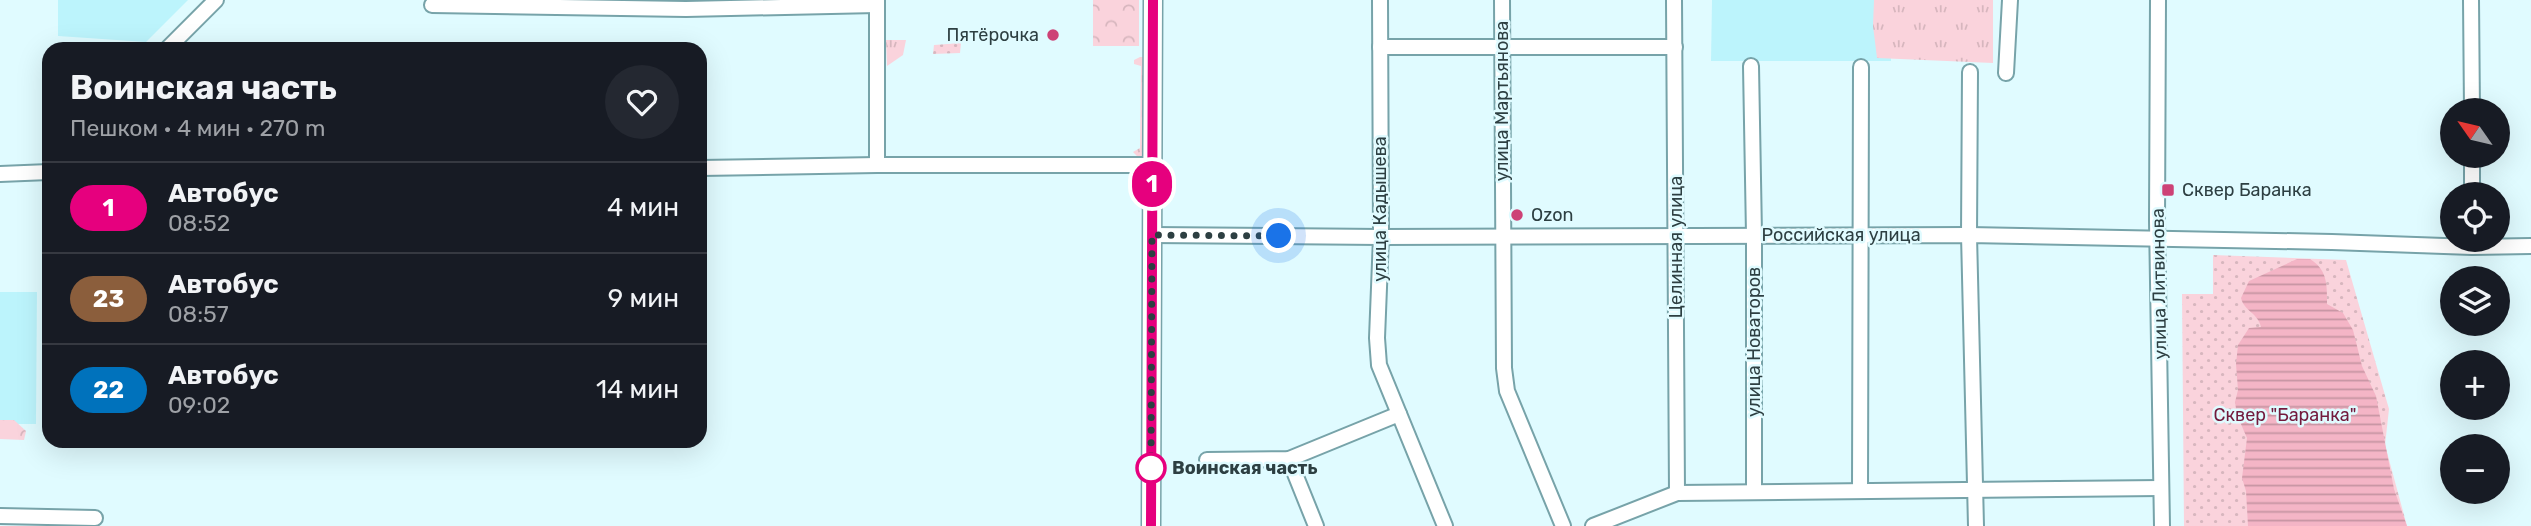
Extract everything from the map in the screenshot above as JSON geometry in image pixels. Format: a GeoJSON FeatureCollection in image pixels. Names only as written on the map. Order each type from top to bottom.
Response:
{"type":"FeatureCollection","features":[{"type":"Feature","properties":{"kind":"main road"},"geometry":{"type":"LineString","coordinates":[[1151,526],[1153,0]]}},
{"type":"Feature","properties":{"kind":"street"},"geometry":{"type":"LineString","coordinates":[[174,42],[216,0]]}},
{"type":"Feature","properties":{"kind":"street","name":"улица Кадышева"},"geometry":{"type":"LineString","coordinates":[[1380,0],[1381,237],[1377,338],[1380,365],[1444,526]]}},
{"type":"Feature","properties":{"kind":"street","name":"улица Мартьянова"},"geometry":{"type":"LineString","coordinates":[[1502,0],[1504,368],[1507,391],[1563,526]]}},
{"type":"Feature","properties":{"kind":"street","name":"Целинная улица"},"geometry":{"type":"LineString","coordinates":[[1674,0],[1677,493]]}},
{"type":"Feature","properties":{"kind":"street"},"geometry":{"type":"LineString","coordinates":[[2006,73],[2010,0]]}},
{"type":"Feature","properties":{"kind":"street","name":"улица Литвинова"},"geometry":{"type":"LineString","coordinates":[[2158,0],[2162,526]]}},
{"type":"Feature","properties":{"kind":"street"},"geometry":{"type":"LineString","coordinates":[[2471,0],[2472,98]]}},
{"type":"Feature","properties":{"kind":"street"},"geometry":{"type":"LineString","coordinates":[[432,5],[686,9],[877,3],[877,164]]}},
{"type":"Feature","properties":{"kind":"street"},"geometry":{"type":"LineString","coordinates":[[1380,47],[1675,47]]}},
{"type":"Feature","properties":{"kind":"street","name":"улица Новаторов"},"geometry":{"type":"LineString","coordinates":[[1751,66],[1754,492]]}},
{"type":"Feature","properties":{"kind":"street"},"geometry":{"type":"LineString","coordinates":[[1860,491],[1861,67]]}},
{"type":"Feature","properties":{"kind":"street"},"geometry":{"type":"LineString","coordinates":[[1970,72],[1969,235],[1976,526]]}},
{"type":"Feature","properties":{"kind":"street"},"geometry":{"type":"LineString","coordinates":[[707,168],[877,164],[1153,165]]}},
{"type":"Feature","properties":{"kind":"street"},"geometry":{"type":"LineString","coordinates":[[0,174],[42,172]]}},
{"type":"Feature","properties":{"kind":"street","name":"Российская улица"},"geometry":{"type":"LineString","coordinates":[[1152,235],[1969,235],[2440,243]]}},
{"type":"Feature","properties":{"kind":"street","name":"Российская улица"},"geometry":{"type":"LineString","coordinates":[[2510,245],[2531,246]]}},
{"type":"Feature","properties":{"kind":"street"},"geometry":{"type":"LineString","coordinates":[[1207,460],[1289,459],[1399,414]]}},
{"type":"Feature","properties":{"kind":"street"},"geometry":{"type":"LineString","coordinates":[[1289,459],[1316,526]]}},
{"type":"Feature","properties":{"kind":"street"},"geometry":{"type":"LineString","coordinates":[[1593,526],[1677,493],[2161,488]]}},
{"type":"Feature","properties":{"kind":"street"},"geometry":{"type":"LineString","coordinates":[[0,516],[95,518]]}},
{"type":"Feature","properties":{"kind":"shaded area"},"geometry":{"type":"Polygon","coordinates":[[[58,0],[188,0],[146,42],[58,36],[58,0]]]}},
{"type":"Feature","properties":{"kind":"shaded area"},"geometry":{"type":"Polygon","coordinates":[[[1712,0],[1890,0],[1891,61],[1711,61],[1712,0]]]}},
{"type":"Feature","properties":{"kind":"shaded area","name":"Сквер \"Баранка\""},"geometry":{"type":"Polygon","coordinates":[[[2297,259],[2310,259],[2320,268],[2326,285],[2327,304],[2343,313],[2353,330],[2362,366],[2376,396],[2394,489],[2407,526],[2248,526],[2246,491],[2242,478],[2247,438],[2237,415],[2235,402],[2238,390],[2236,364],[2238,345],[2249,328],[2261,327],[2241,298],[2249,281],[2297,259]]]}},
{"type":"Feature","properties":{"kind":"shaded area"},"geometry":{"type":"Polygon","coordinates":[[[0,292],[37,292],[36,424],[0,424],[0,292]]]}},
{"type":"Feature","properties":{"kind":"green space"},"geometry":{"type":"Polygon","coordinates":[[[1093,0],[1139,0],[1139,46],[1093,46],[1093,0]]]}},
{"type":"Feature","properties":{"kind":"green space"},"geometry":{"type":"Polygon","coordinates":[[[1874,0],[1993,0],[1993,63],[1877,58],[1873,26],[1874,0]]]}},
{"type":"Feature","properties":{"kind":"green space"},"geometry":{"type":"Polygon","coordinates":[[[886,40],[906,40],[903,55],[887,66],[886,40]]]}},
{"type":"Feature","properties":{"kind":"green space"},"geometry":{"type":"Polygon","coordinates":[[[961,43],[960,53],[933,54],[934,45],[961,43]]]}},
{"type":"Feature","properties":{"kind":"green space"},"geometry":{"type":"Polygon","coordinates":[[[1145,57],[1148,147],[1143,156],[1138,157],[1133,152],[1140,148],[1141,66],[1134,64],[1134,60],[1145,57]]]}},
{"type":"Feature","properties":{"kind":"green space","name":"Сквер \"Баранка\""},"geometry":{"type":"Polygon","coordinates":[[[2213,255],[2346,260],[2389,409],[2385,445],[2407,526],[2184,526],[2182,294],[2213,294],[2213,255]]]}},
{"type":"Feature","properties":{"kind":"green space"},"geometry":{"type":"Polygon","coordinates":[[[0,420],[14,420],[26,431],[24,440],[0,439],[0,420]]]}},
{"type":"Feature","properties":{"kind":"bus line","name":"1"},"geometry":{"type":"LineString","coordinates":[[1151,526],[1153,0]]}},
{"type":"Feature","properties":{"kind":"place","name":"Пятёрочка"},"geometry":{"type":"Point","coordinates":[1053,35]}},
{"type":"Feature","properties":{"kind":"place","name":"Сквер Баранка"},"geometry":{"type":"Point","coordinates":[2168,190]}},
{"type":"Feature","properties":{"kind":"place","name":"Ozon"},"geometry":{"type":"Point","coordinates":[1517,215]}},
{"type":"Feature","properties":{"kind":"place","name":"Воинская часть"},"geometry":{"type":"Point","coordinates":[1151,468]}},
{"type":"Feature","properties":{"kind":"route"},"geometry":{"type":"LineString","coordinates":[[1151,468],[1152,235],[1279,236]]}}]}
